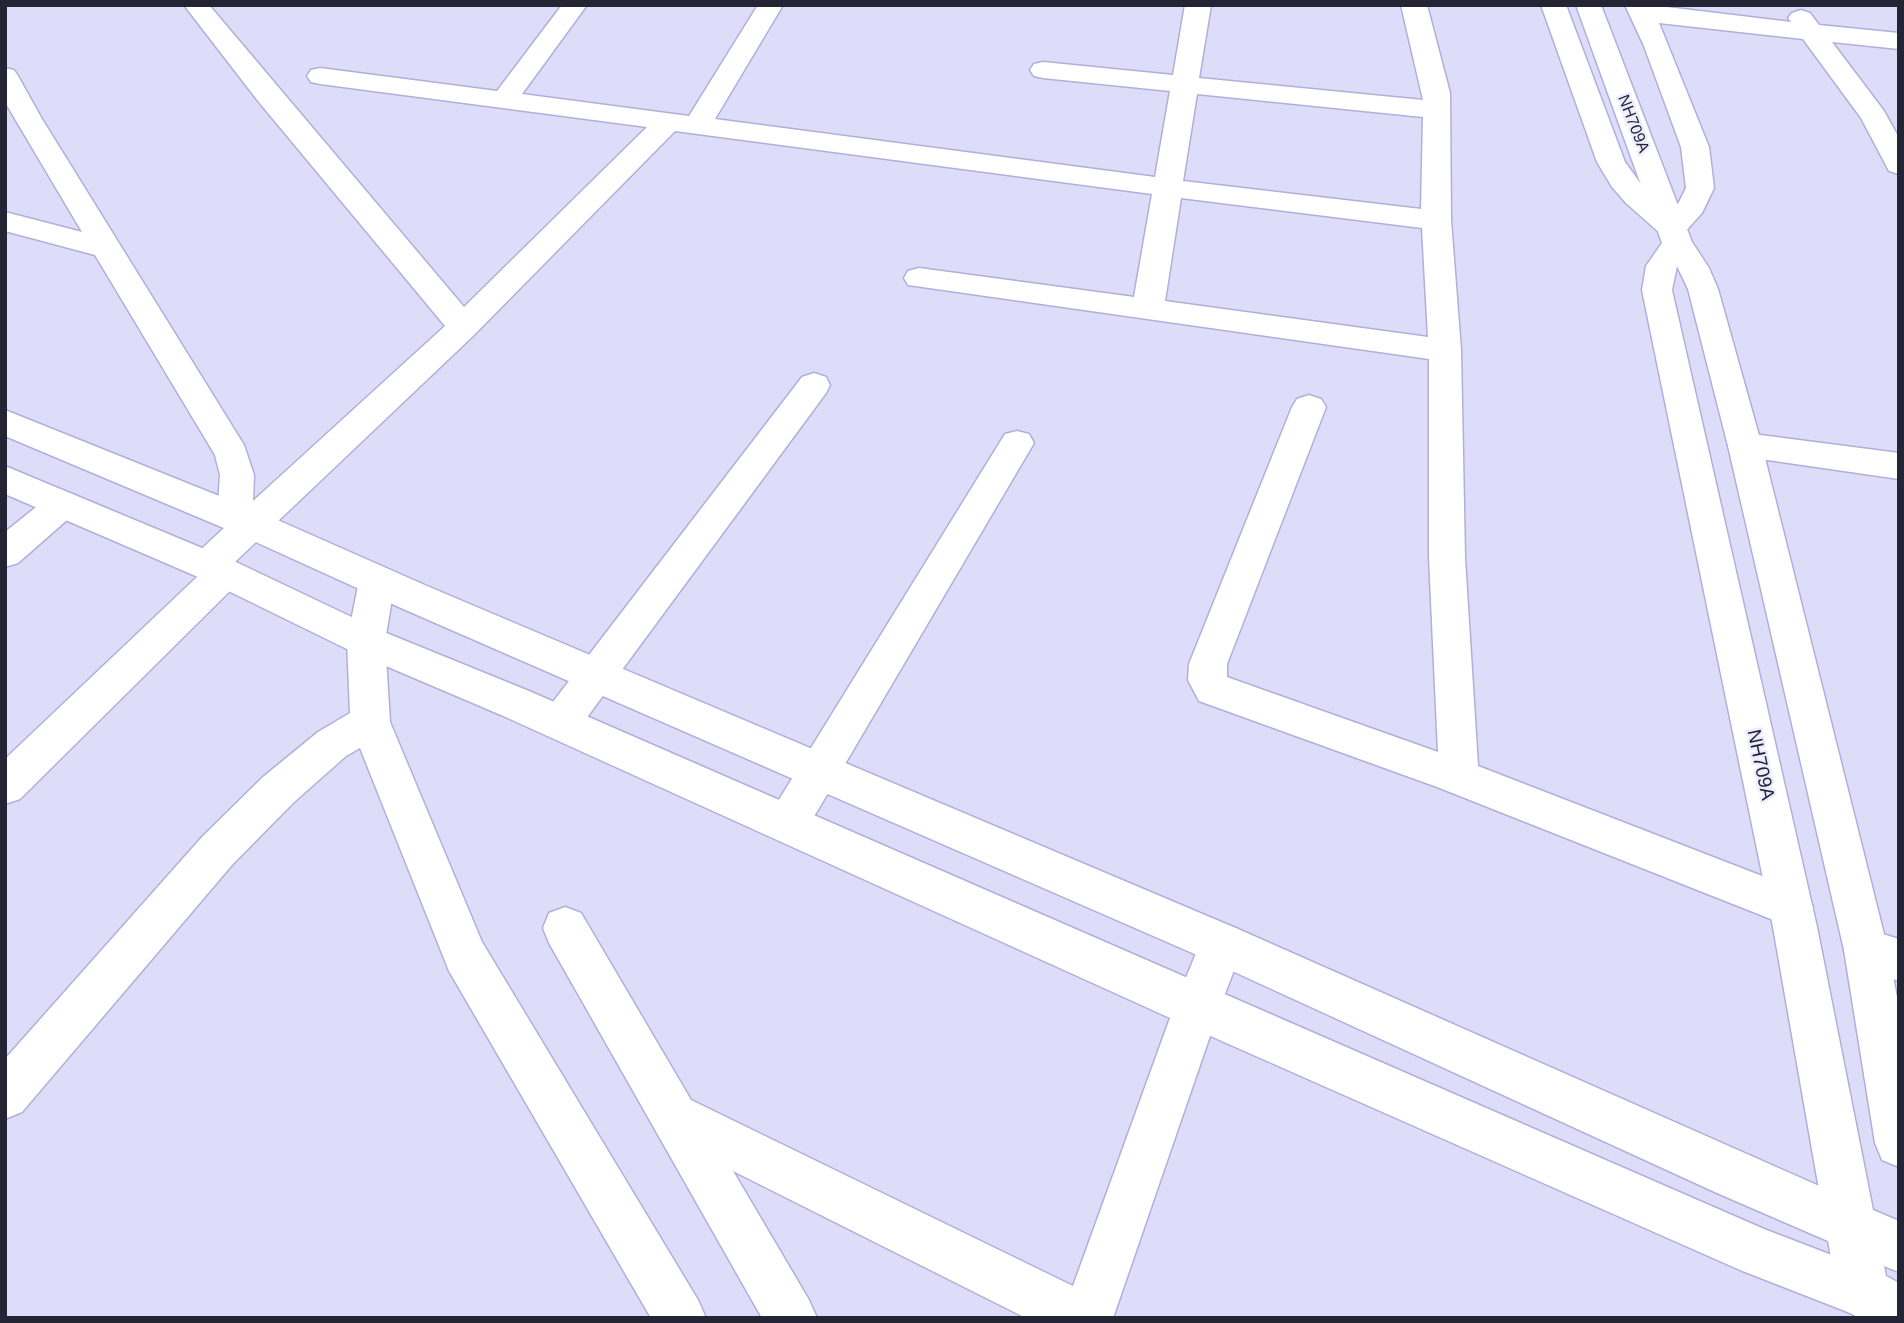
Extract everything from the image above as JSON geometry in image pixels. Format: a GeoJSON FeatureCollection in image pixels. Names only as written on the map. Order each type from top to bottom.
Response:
{"type":"FeatureCollection","features":[{"type":"Feature","properties":{"kind":"main road"},"geometry":{"type":"LineString","coordinates":[[196,5],[463,327]]}},
{"type":"Feature","properties":{"kind":"main road"},"geometry":{"type":"LineString","coordinates":[[504,100],[575,5]]}},
{"type":"Feature","properties":{"kind":"main road"},"geometry":{"type":"LineString","coordinates":[[5,786],[216,569],[243,521],[463,327],[683,124],[771,5]]}},
{"type":"Feature","properties":{"kind":"main road"},"geometry":{"type":"LineString","coordinates":[[1148,309],[1198,5]]}},
{"type":"Feature","properties":{"kind":"main road"},"geometry":{"type":"LineString","coordinates":[[1414,5],[1437,93],[1436,220],[1445,350],[1447,558],[1459,764],[1451,775]]}},
{"type":"Feature","properties":{"kind":"main road"},"geometry":{"type":"LineString","coordinates":[[1553,5],[1611,162],[1622,181],[1674,236],[1700,188],[1699,167],[1695,147],[1640,9],[1899,41]]}},
{"type":"Feature","properties":{"kind":"main road","name":"NH709A"},"geometry":{"type":"LineString","coordinates":[[1588,5],[1674,236],[1694,268],[1703,289],[1883,955],[1899,1143]]}},
{"type":"Feature","properties":{"kind":"main road"},"geometry":{"type":"LineString","coordinates":[[1793,5],[1810,32],[1886,118],[1899,165]]}},
{"type":"Feature","properties":{"kind":"main road"},"geometry":{"type":"LineString","coordinates":[[1043,70],[1437,110]]}},
{"type":"Feature","properties":{"kind":"main road"},"geometry":{"type":"LineString","coordinates":[[5,76],[28,119],[232,454],[243,521]]}},
{"type":"Feature","properties":{"kind":"main road"},"geometry":{"type":"LineString","coordinates":[[320,76],[1169,188],[1436,220]]}},
{"type":"Feature","properties":{"kind":"main road"},"geometry":{"type":"LineString","coordinates":[[5,221],[107,248]]}},
{"type":"Feature","properties":{"kind":"main road","name":"NH709A"},"geometry":{"type":"LineString","coordinates":[[1674,236],[1661,266],[1657,290],[1791,907],[1851,1226],[1881,1301]]}},
{"type":"Feature","properties":{"kind":"main road"},"geometry":{"type":"LineString","coordinates":[[919,278],[1445,350]]}},
{"type":"Feature","properties":{"kind":"main road"},"geometry":{"type":"LineString","coordinates":[[561,723],[814,385]]}},
{"type":"Feature","properties":{"kind":"main road"},"geometry":{"type":"LineString","coordinates":[[1309,407],[1208,664],[1207,680],[1213,689],[1451,775],[1791,907]]}},
{"type":"Feature","properties":{"kind":"main road"},"geometry":{"type":"LineString","coordinates":[[5,422],[243,521],[1222,944],[1734,1177],[1899,1247]]}},
{"type":"Feature","properties":{"kind":"main road"},"geometry":{"type":"LineString","coordinates":[[787,824],[1017,443]]}},
{"type":"Feature","properties":{"kind":"main road"},"geometry":{"type":"LineString","coordinates":[[1745,446],[1899,466]]}},
{"type":"Feature","properties":{"kind":"main road"},"geometry":{"type":"LineString","coordinates":[[5,479],[216,569],[366,642],[561,723],[1197,1007],[1758,1252],[1881,1301]]}},
{"type":"Feature","properties":{"kind":"main road"},"geometry":{"type":"LineString","coordinates":[[5,553],[63,504]]}},
{"type":"Feature","properties":{"kind":"main road"},"geometry":{"type":"LineString","coordinates":[[377,581],[366,642],[370,722],[465,956],[680,1318]]}},
{"type":"Feature","properties":{"kind":"main road"},"geometry":{"type":"LineString","coordinates":[[5,1095],[218,851],[278,790],[332,744],[370,722]]}},
{"type":"Feature","properties":{"kind":"main road"},"geometry":{"type":"LineString","coordinates":[[565,928],[791,1318]]}},
{"type":"Feature","properties":{"kind":"main road"},"geometry":{"type":"LineString","coordinates":[[673,1116],[1084,1318],[1222,944]]}}]}
